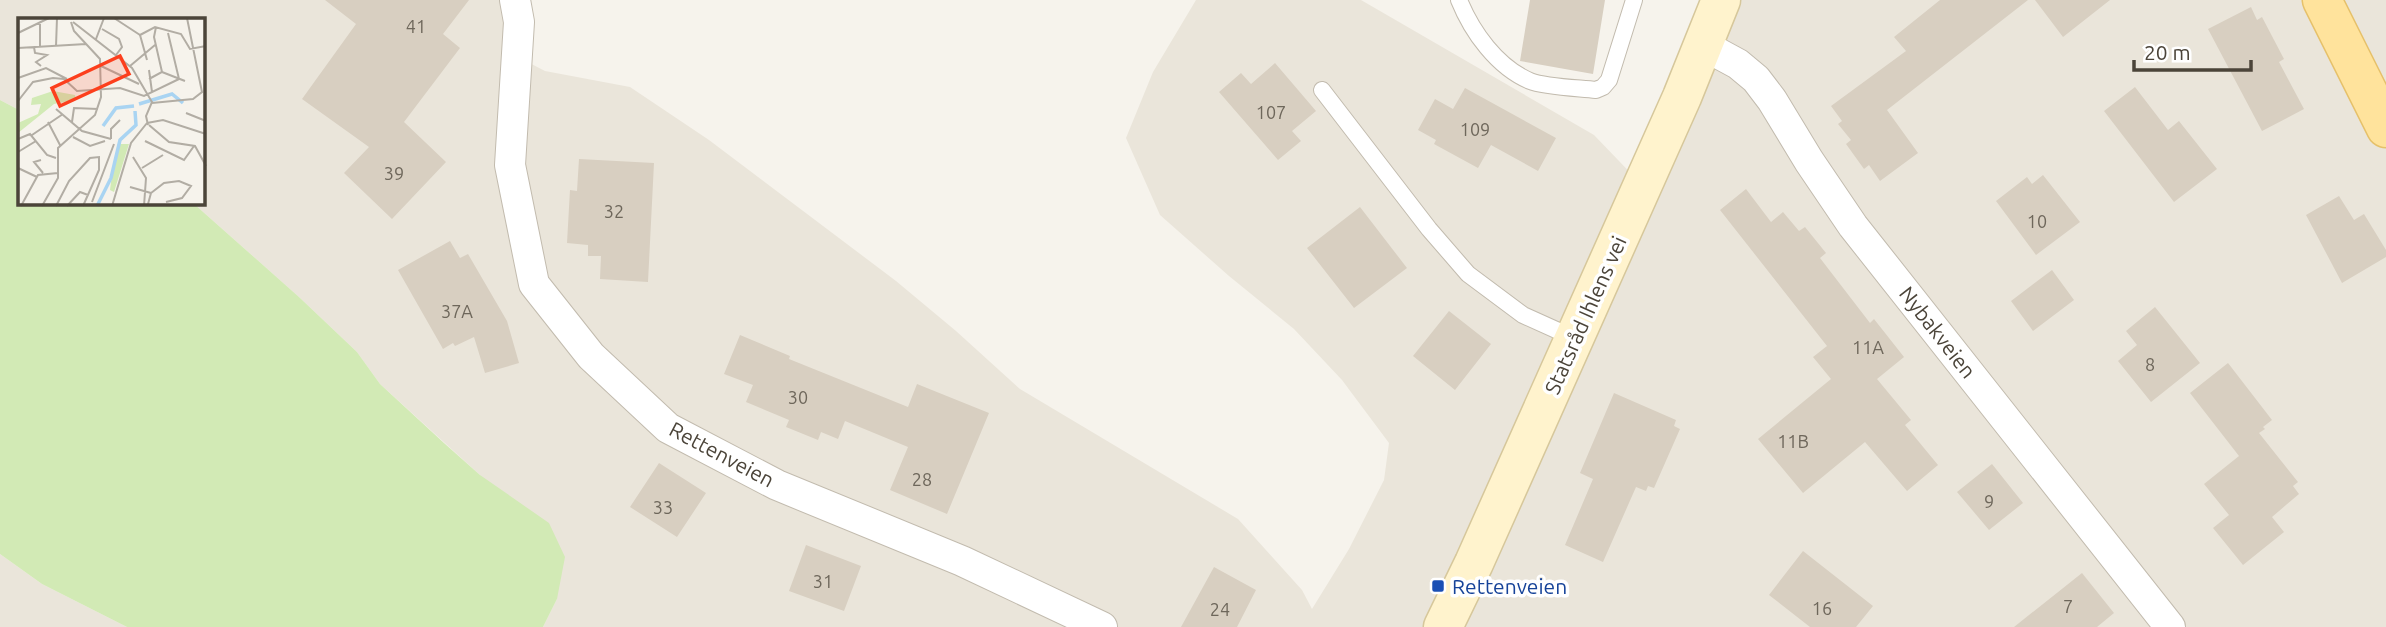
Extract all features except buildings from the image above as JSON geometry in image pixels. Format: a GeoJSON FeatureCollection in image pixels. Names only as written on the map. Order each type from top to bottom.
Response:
{"type":"FeatureCollection","features":[{"type":"Feature","properties":{"kind":"main road"},"geometry":{"type":"LineString","coordinates":[[2322,0],[2386,128]]}},
{"type":"Feature","properties":{"kind":"street"},"geometry":{"type":"LineString","coordinates":[[517,11],[540,0]]}},
{"type":"Feature","properties":{"kind":"street","name":"Statsråd Ihlens vei"},"geometry":{"type":"LineString","coordinates":[[1443,627],[1574,338],[1721,0]]}},
{"type":"Feature","properties":{"kind":"street","name":"Rettenveien"},"geometry":{"type":"LineString","coordinates":[[517,11],[510,165],[534,284],[591,356],[668,428],[777,485],[962,561],[1102,627]]}},
{"type":"Feature","properties":{"kind":"street","name":"Nybakveien"},"geometry":{"type":"LineString","coordinates":[[1703,45],[1738,64],[1756,79],[1853,226],[2170,627]]}},
{"type":"Feature","properties":{"kind":"lane"},"geometry":{"type":"LineString","coordinates":[[1459,0],[1473,29],[1509,69],[1532,82],[1596,90],[1609,80],[1634,0]]}},
{"type":"Feature","properties":{"kind":"lane"},"geometry":{"type":"LineString","coordinates":[[1322,90],[1429,229],[1468,274],[1524,315],[1574,338]]}},
{"type":"Feature","properties":{"kind":"shaded area"},"geometry":{"type":"Polygon","coordinates":[[[0,0],[521,0],[514,55],[545,71],[630,87],[709,140],[896,281],[1020,389],[1238,519],[1302,590],[1312,609],[1349,549],[1384,480],[1389,443],[1342,380],[1294,329],[1160,215],[1126,138],[1153,72],[1196,0],[1361,0],[1594,135],[1644,187],[1717,0],[2386,0],[2386,627],[543,627],[557,599],[480,475],[380,384],[357,352],[299,297],[195,205],[205,205],[205,18],[18,18],[18,109],[0,100],[0,0]]]}},
{"type":"Feature","properties":{"kind":"shaded area"},"geometry":{"type":"Polygon","coordinates":[[[0,554],[42,584],[127,627],[0,627],[0,554]]]}},
{"type":"Feature","properties":{"kind":"green space"},"geometry":{"type":"Polygon","coordinates":[[[0,100],[18,109],[18,205],[195,205],[357,352],[380,384],[444,443],[480,475],[549,523],[565,557],[557,599],[543,627],[127,627],[42,584],[0,554],[0,100]]]}},
{"type":"Feature","properties":{"kind":"place","name":"Rettenveien"},"geometry":{"type":"Point","coordinates":[1438,586]}}]}
